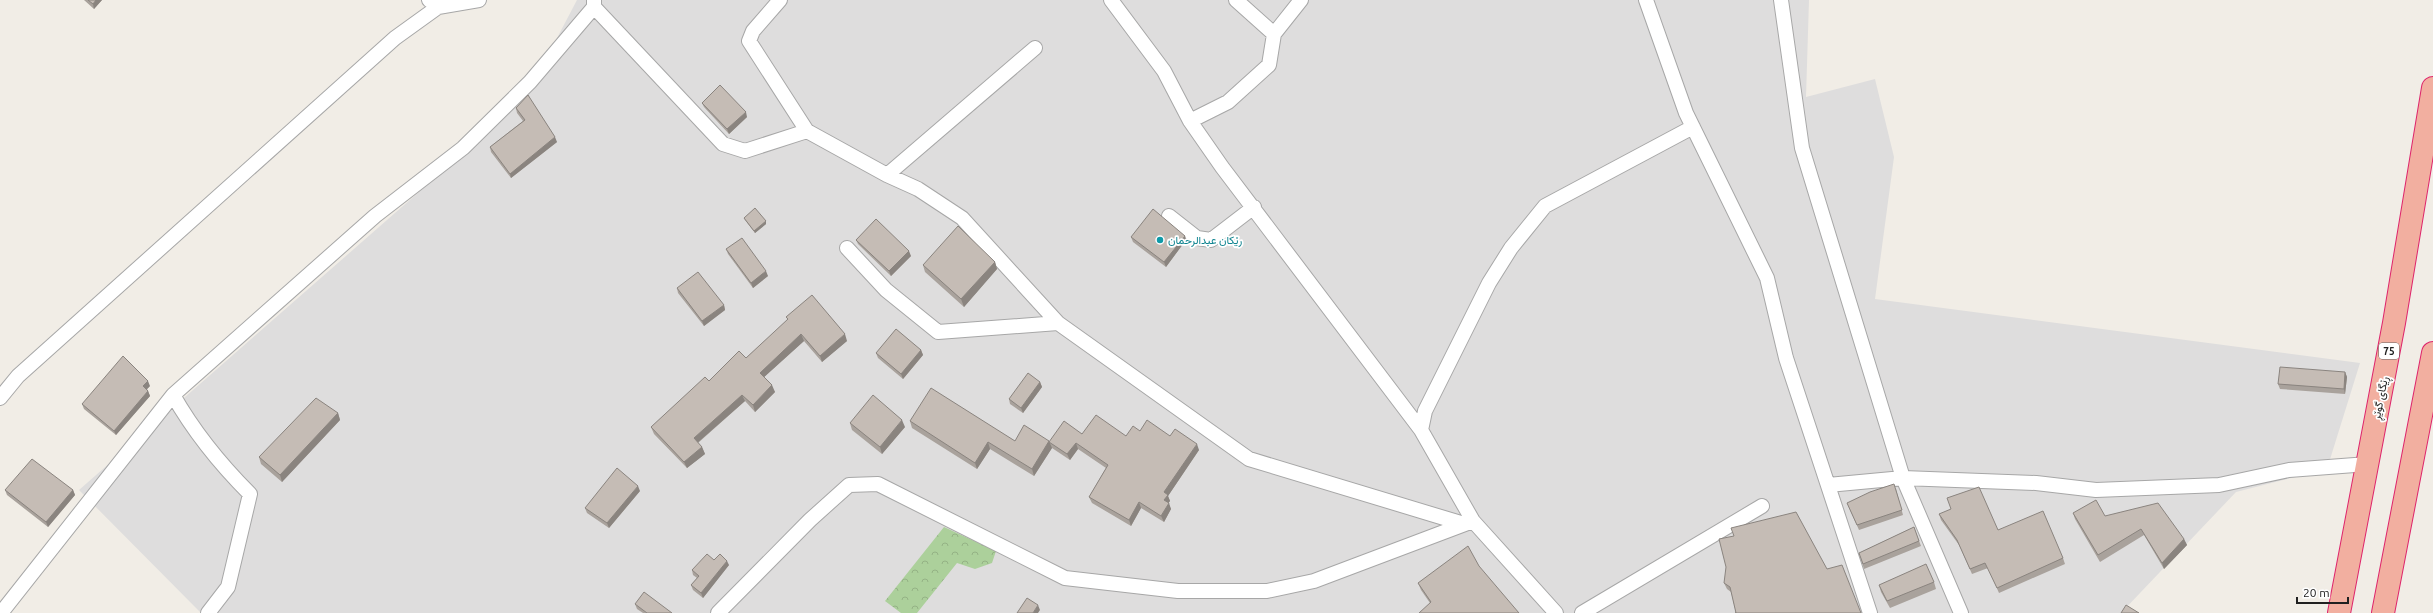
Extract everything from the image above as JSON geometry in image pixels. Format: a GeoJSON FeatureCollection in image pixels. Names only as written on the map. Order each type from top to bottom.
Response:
{"type":"FeatureCollection","features":[{"type":"Feature","properties":{"kind":"highway","name":"ڕێگای گوێڕ"},"geometry":{"type":"LineString","coordinates":[[2339,613],[2394,323],[2433,88]]}},
{"type":"Feature","properties":{"kind":"highway"},"geometry":{"type":"LineString","coordinates":[[2383,613],[2433,353]]}},
{"type":"Feature","properties":{"kind":"street"},"geometry":{"type":"LineString","coordinates":[[0,398],[18,376],[434,3],[479,0]]}},
{"type":"Feature","properties":{"kind":"street"},"geometry":{"type":"LineString","coordinates":[[780,0],[753,31],[749,41],[807,131],[887,175],[918,188],[962,218],[1058,323],[1249,459],[1468,523]]}},
{"type":"Feature","properties":{"kind":"street"},"geometry":{"type":"LineString","coordinates":[[1112,0],[1164,71],[1190,121],[1222,167],[1254,207],[1422,430],[1468,523],[1556,613]]}},
{"type":"Feature","properties":{"kind":"street"},"geometry":{"type":"LineString","coordinates":[[1236,0],[1274,34]]}},
{"type":"Feature","properties":{"kind":"street"},"geometry":{"type":"LineString","coordinates":[[1190,121],[1228,102],[1269,64],[1274,34],[1301,0]]}},
{"type":"Feature","properties":{"kind":"street"},"geometry":{"type":"LineString","coordinates":[[1646,0],[1693,127],[1768,278],[1786,358],[1870,613]]}},
{"type":"Feature","properties":{"kind":"street"},"geometry":{"type":"LineString","coordinates":[[1781,0],[1802,148],[1903,478],[1961,613]]}},
{"type":"Feature","properties":{"kind":"street"},"geometry":{"type":"LineString","coordinates":[[1,613],[173,395],[375,216],[463,148],[530,82],[594,4],[722,144],[745,151],[807,131]]}},
{"type":"Feature","properties":{"kind":"street"},"geometry":{"type":"LineString","coordinates":[[887,175],[1036,48]]}},
{"type":"Feature","properties":{"kind":"street"},"geometry":{"type":"LineString","coordinates":[[1422,430],[1424,410],[1489,284],[1510,248],[1544,206],[1693,127]]}},
{"type":"Feature","properties":{"kind":"street"},"geometry":{"type":"LineString","coordinates":[[1169,216],[1197,238],[1211,240],[1254,207]]}},
{"type":"Feature","properties":{"kind":"street"},"geometry":{"type":"LineString","coordinates":[[847,248],[886,290],[938,332],[1058,323]]}},
{"type":"Feature","properties":{"kind":"street"},"geometry":{"type":"LineString","coordinates":[[173,395],[191,425],[230,474],[250,494],[228,587],[208,613]]}},
{"type":"Feature","properties":{"kind":"street"},"geometry":{"type":"LineString","coordinates":[[1828,486],[1903,478],[2036,483],[2096,490],[2219,485],[2289,470],[2368,464]]}},
{"type":"Feature","properties":{"kind":"street"},"geometry":{"type":"LineString","coordinates":[[718,613],[810,520],[849,485],[878,484],[1065,578],[1178,590],[1267,591],[1314,581],[1468,523]]}},
{"type":"Feature","properties":{"kind":"street"},"geometry":{"type":"LineString","coordinates":[[1582,613],[1762,506]]}},
{"type":"Feature","properties":{"kind":"shaded area"},"geometry":{"type":"Polygon","coordinates":[[[577,0],[1809,0],[1806,97],[1875,79],[1894,157],[1875,299],[2360,363],[2327,469],[2236,492],[2121,613],[201,613],[79,490],[525,99],[577,0]]]}},
{"type":"Feature","properties":{"kind":"green space"},"geometry":{"type":"Polygon","coordinates":[[[944,527],[996,551],[992,563],[975,569],[957,563],[917,613],[901,613],[885,601],[944,527]]]}},
{"type":"Feature","properties":{"kind":"building"},"geometry":{"type":"Polygon","coordinates":[[[88,0],[96,0],[93,4],[88,0]]]}},
{"type":"Feature","properties":{"kind":"building"},"geometry":{"type":"Polygon","coordinates":[[[720,85],[746,112],[727,129],[702,103],[720,85]]]}},
{"type":"Feature","properties":{"kind":"building"},"geometry":{"type":"Polygon","coordinates":[[[528,95],[555,137],[510,174],[490,147],[525,120],[516,108],[528,95]]]}},
{"type":"Feature","properties":{"kind":"building"},"geometry":{"type":"Polygon","coordinates":[[[755,208],[766,221],[754,231],[744,218],[755,208]]]}},
{"type":"Feature","properties":{"kind":"building","name":"رێكان عبدالرحمان"},"geometry":{"type":"Polygon","coordinates":[[[1153,209],[1185,236],[1164,262],[1131,237],[1153,209]]]}},
{"type":"Feature","properties":{"kind":"building"},"geometry":{"type":"Polygon","coordinates":[[[876,219],[909,251],[889,271],[856,240],[876,219]]]}},
{"type":"Feature","properties":{"kind":"building"},"geometry":{"type":"Polygon","coordinates":[[[958,226],[995,262],[961,299],[923,265],[958,226]]]}},
{"type":"Feature","properties":{"kind":"building"},"geometry":{"type":"Polygon","coordinates":[[[742,238],[766,271],[751,283],[726,249],[742,238]]]}},
{"type":"Feature","properties":{"kind":"building"},"geometry":{"type":"Polygon","coordinates":[[[698,272],[724,305],[702,321],[677,288],[698,272]]]}},
{"type":"Feature","properties":{"kind":"building"},"geometry":{"type":"Polygon","coordinates":[[[812,295],[845,334],[820,356],[801,334],[760,373],[772,385],[753,405],[742,395],[694,438],[702,447],[684,462],[651,427],[705,377],[709,381],[739,351],[746,358],[788,319],[786,317],[812,295]]]}},
{"type":"Feature","properties":{"kind":"building"},"geometry":{"type":"Polygon","coordinates":[[[896,329],[921,350],[901,374],[876,353],[896,329]]]}},
{"type":"Feature","properties":{"kind":"building"},"geometry":{"type":"Polygon","coordinates":[[[123,356],[148,381],[143,386],[148,391],[114,431],[82,404],[123,356]]]}},
{"type":"Feature","properties":{"kind":"building"},"geometry":{"type":"Polygon","coordinates":[[[2280,367],[2345,372],[2344,389],[2278,384],[2280,367]]]}},
{"type":"Feature","properties":{"kind":"building"},"geometry":{"type":"Polygon","coordinates":[[[1028,373],[1040,382],[1021,408],[1009,399],[1028,373]]]}},
{"type":"Feature","properties":{"kind":"building"},"geometry":{"type":"Polygon","coordinates":[[[931,388],[1015,441],[1024,425],[1049,441],[1032,469],[988,442],[975,463],[910,421],[931,388]]]}},
{"type":"Feature","properties":{"kind":"building"},"geometry":{"type":"Polygon","coordinates":[[[873,395],[902,420],[880,447],[850,423],[873,395]]]}},
{"type":"Feature","properties":{"kind":"building"},"geometry":{"type":"Polygon","coordinates":[[[316,398],[338,413],[280,475],[259,457],[316,398]]]}},
{"type":"Feature","properties":{"kind":"building"},"geometry":{"type":"Polygon","coordinates":[[[1096,415],[1126,436],[1133,426],[1140,431],[1147,420],[1170,436],[1175,429],[1197,444],[1164,492],[1168,495],[1164,500],[1169,503],[1161,516],[1139,502],[1129,520],[1089,497],[1108,465],[1076,443],[1067,454],[1049,442],[1064,421],[1082,434],[1096,415]]]}},
{"type":"Feature","properties":{"kind":"building"},"geometry":{"type":"Polygon","coordinates":[[[32,459],[73,490],[46,522],[5,490],[32,459]]]}},
{"type":"Feature","properties":{"kind":"building"},"geometry":{"type":"Polygon","coordinates":[[[617,468],[638,486],[607,523],[585,508],[617,468]]]}},
{"type":"Feature","properties":{"kind":"building"},"geometry":{"type":"Polygon","coordinates":[[[1894,484],[1902,510],[1857,525],[1847,503],[1870,492],[1894,484]]]}},
{"type":"Feature","properties":{"kind":"building"},"geometry":{"type":"Polygon","coordinates":[[[1979,487],[1998,530],[2043,511],[2063,558],[1997,588],[1985,563],[1970,569],[1957,540],[1939,514],[1951,509],[1947,498],[1979,487]]]}},
{"type":"Feature","properties":{"kind":"building"},"geometry":{"type":"Polygon","coordinates":[[[2096,500],[2105,516],[2158,503],[2184,539],[2162,563],[2141,529],[2098,555],[2073,513],[2096,500]]]}},
{"type":"Feature","properties":{"kind":"building"},"geometry":{"type":"Polygon","coordinates":[[[1796,512],[1827,569],[1842,565],[1861,613],[1736,613],[1730,587],[1724,583],[1726,567],[1719,539],[1734,536],[1731,528],[1796,512]]]}},
{"type":"Feature","properties":{"kind":"building"},"geometry":{"type":"Polygon","coordinates":[[[1914,527],[1919,541],[1863,564],[1859,553],[1914,527]]]}},
{"type":"Feature","properties":{"kind":"building"},"geometry":{"type":"Polygon","coordinates":[[[1468,546],[1479,566],[1519,613],[1419,613],[1431,602],[1418,583],[1468,546]]]}},
{"type":"Feature","properties":{"kind":"building"},"geometry":{"type":"Polygon","coordinates":[[[707,554],[714,560],[720,554],[727,561],[701,593],[691,585],[699,576],[692,570],[707,554]]]}},
{"type":"Feature","properties":{"kind":"building"},"geometry":{"type":"Polygon","coordinates":[[[1926,564],[1934,582],[1887,601],[1879,585],[1926,564]]]}},
{"type":"Feature","properties":{"kind":"building"},"geometry":{"type":"Polygon","coordinates":[[[644,592],[672,613],[647,613],[635,604],[644,592]]]}},
{"type":"Feature","properties":{"kind":"building"},"geometry":{"type":"Polygon","coordinates":[[[1027,598],[1038,605],[1033,613],[1017,613],[1027,598]]]}},
{"type":"Feature","properties":{"kind":"building"},"geometry":{"type":"Polygon","coordinates":[[[2126,605],[2139,613],[2121,613],[2126,605]]]}},
{"type":"Feature","properties":{"kind":"place","name":"رێكان عبدالرحمان"},"geometry":{"type":"Point","coordinates":[1160,240]}}]}
